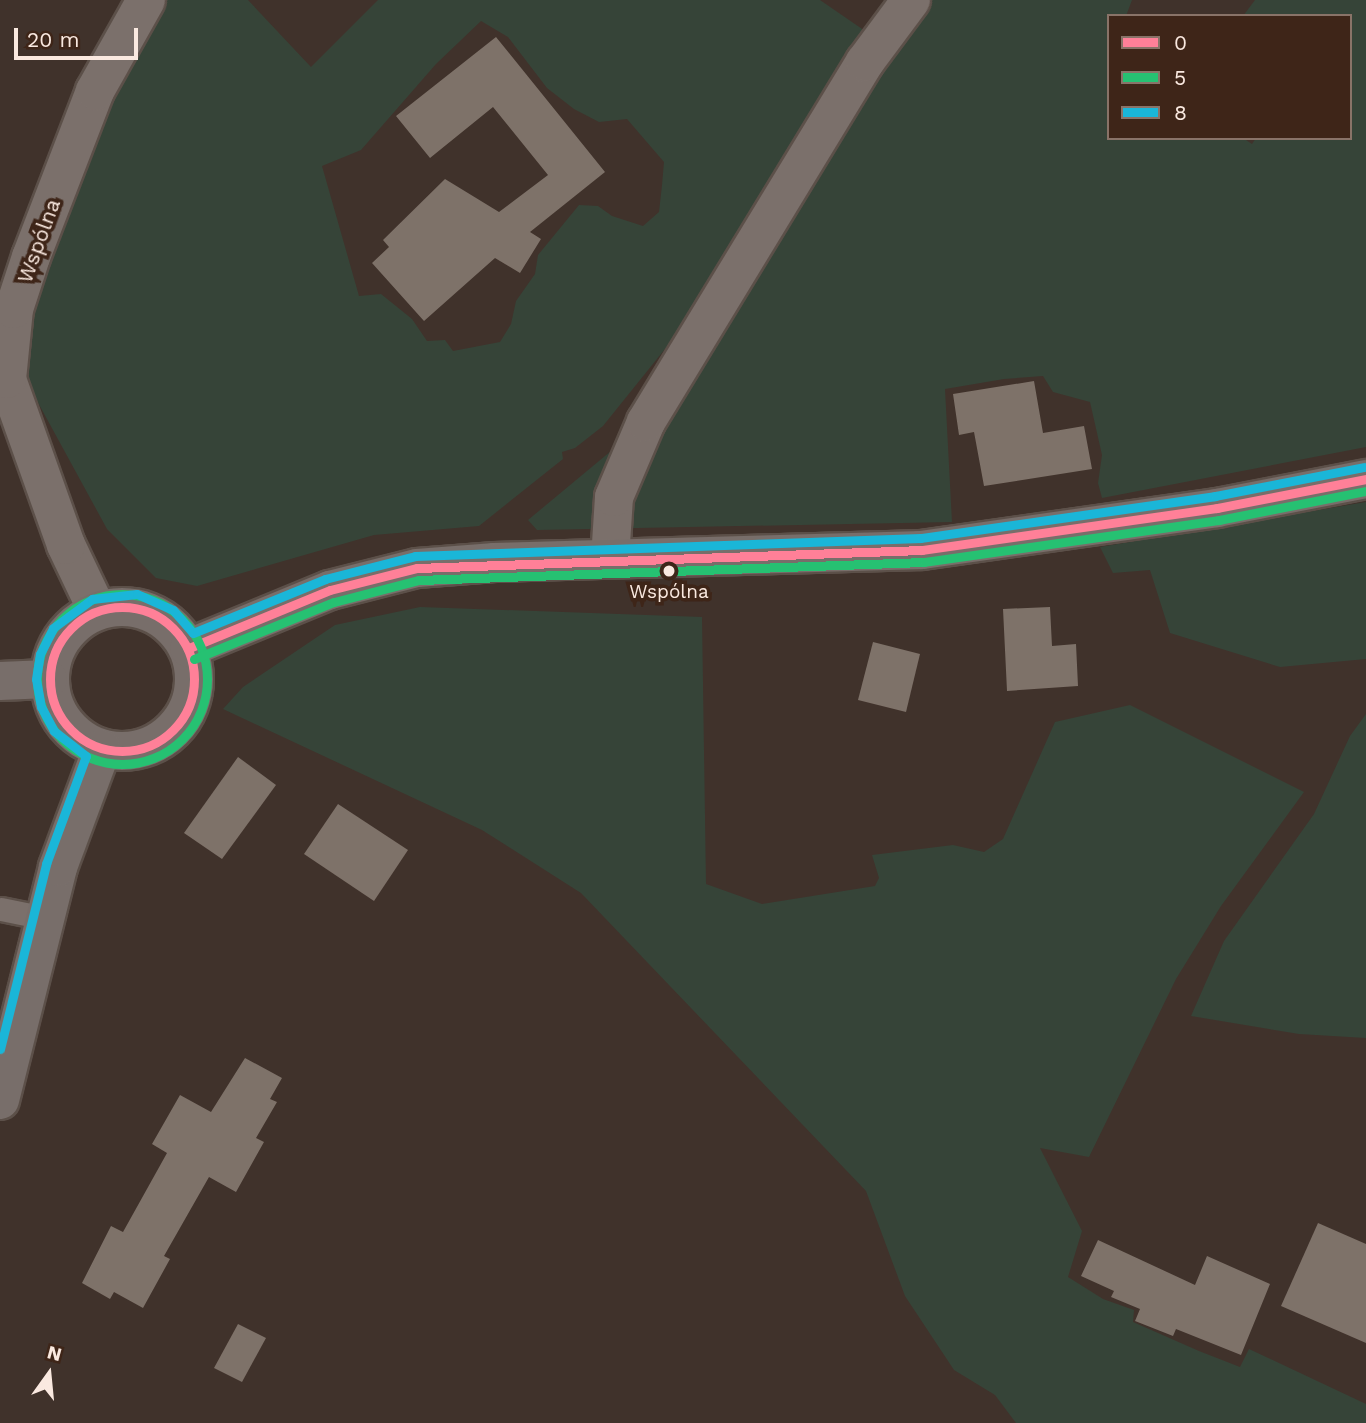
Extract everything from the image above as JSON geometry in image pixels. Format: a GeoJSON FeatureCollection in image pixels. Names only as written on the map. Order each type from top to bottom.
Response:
{"type":"FeatureCollection","features":[{"type":"Feature","properties":{"kind":"street","name":"Wspólna"},"geometry":{"type":"LineString","coordinates":[[97,610],[66,545],[3,378],[14,309],[31,257],[95,91],[146,0]]}},
{"type":"Feature","properties":{"kind":"street"},"geometry":{"type":"LineString","coordinates":[[610,559],[614,497],[646,422],[865,62],[911,0]]}},
{"type":"Feature","properties":{"kind":"street"},"geometry":{"type":"LineString","coordinates":[[189,648],[330,590],[417,568],[610,559],[922,550],[1217,508],[1366,479]]}},
{"type":"Feature","properties":{"kind":"street"},"geometry":{"type":"LineString","coordinates":[[133,606],[166,620],[189,648],[195,680],[187,712],[166,738],[135,751],[102,749],[81,740],[63,723],[52,702],[48,678],[62,636],[97,610],[133,606]]}},
{"type":"Feature","properties":{"kind":"street"},"geometry":{"type":"LineString","coordinates":[[0,681],[48,678]]}},
{"type":"Feature","properties":{"kind":"street"},"geometry":{"type":"LineString","coordinates":[[0,1100],[45,918],[102,749]]}},
{"type":"Feature","properties":{"kind":"lane"},"geometry":{"type":"LineString","coordinates":[[1,909],[45,918]]}},
{"type":"Feature","properties":{"kind":"green space"},"geometry":{"type":"Polygon","coordinates":[[[156,0],[248,0],[311,67],[378,0],[820,0],[868,33],[801,128],[802,153],[673,339],[603,426],[575,448],[562,452],[563,459],[479,526],[374,535],[197,586],[156,578],[107,529],[24,377],[37,260],[156,0]],[[481,21],[436,64],[361,150],[322,166],[359,296],[381,294],[412,319],[427,341],[445,340],[453,351],[500,342],[511,324],[516,301],[535,274],[538,255],[579,205],[598,206],[612,216],[643,226],[659,212],[664,162],[627,119],[599,122],[574,109],[547,88],[508,37],[481,21]]]}},
{"type":"Feature","properties":{"kind":"green space"},"geometry":{"type":"Polygon","coordinates":[[[917,0],[1132,0],[1127,14],[1107,14],[1107,140],[1246,140],[1252,144],[1255,140],[1352,140],[1352,14],[1244,14],[1255,0],[1366,0],[1366,447],[1102,498],[1098,483],[1102,455],[1090,402],[1053,392],[1043,376],[1004,379],[945,389],[952,522],[537,530],[528,520],[617,446],[917,0]]]}},
{"type":"Feature","properties":{"kind":"green space"},"geometry":{"type":"Polygon","coordinates":[[[1366,502],[1366,659],[1280,667],[1170,633],[1150,570],[1113,573],[1100,547],[1366,502]]]}},
{"type":"Feature","properties":{"kind":"green space"},"geometry":{"type":"Polygon","coordinates":[[[420,607],[702,617],[706,884],[762,904],[875,886],[879,878],[872,855],[953,845],[984,852],[1003,839],[1055,722],[1130,705],[1304,792],[1221,906],[1176,979],[1089,1157],[1040,1148],[1082,1231],[1068,1277],[1103,1299],[1134,1310],[1133,1322],[1199,1351],[1240,1367],[1249,1349],[1366,1404],[1366,1423],[1016,1423],[995,1395],[954,1370],[905,1296],[866,1191],[581,893],[482,830],[223,709],[243,687],[335,625],[420,607]]]}},
{"type":"Feature","properties":{"kind":"green space"},"geometry":{"type":"Polygon","coordinates":[[[1366,714],[1366,1038],[1299,1034],[1191,1016],[1224,941],[1314,814],[1350,736],[1366,714]]]}},
{"type":"Feature","properties":{"kind":"building"},"geometry":{"type":"Polygon","coordinates":[[[496,37],[605,172],[530,232],[541,239],[520,273],[495,258],[424,321],[372,263],[389,247],[383,240],[445,179],[499,212],[548,175],[493,107],[430,158],[396,116],[496,37]]]}},
{"type":"Feature","properties":{"kind":"building"},"geometry":{"type":"Polygon","coordinates":[[[1034,381],[1043,433],[1084,426],[1092,469],[984,486],[974,432],[959,435],[953,394],[1034,381]]]}},
{"type":"Feature","properties":{"kind":"building"},"geometry":{"type":"Polygon","coordinates":[[[1050,607],[1052,646],[1076,644],[1078,686],[1007,691],[1003,609],[1050,607]]]}},
{"type":"Feature","properties":{"kind":"building"},"geometry":{"type":"Polygon","coordinates":[[[873,642],[920,654],[906,712],[858,700],[873,642]]]}},
{"type":"Feature","properties":{"kind":"building"},"geometry":{"type":"Polygon","coordinates":[[[238,757],[276,785],[222,859],[184,833],[238,757]]]}},
{"type":"Feature","properties":{"kind":"building"},"geometry":{"type":"Polygon","coordinates":[[[338,804],[408,850],[374,901],[304,854],[338,804]]]}},
{"type":"Feature","properties":{"kind":"building"},"geometry":{"type":"Polygon","coordinates":[[[245,1058],[282,1078],[270,1099],[277,1102],[256,1138],[264,1142],[236,1192],[209,1177],[164,1256],[170,1259],[143,1308],[114,1292],[110,1299],[82,1283],[111,1226],[123,1232],[167,1153],[152,1144],[180,1095],[211,1112],[245,1058]]]}},
{"type":"Feature","properties":{"kind":"building"},"geometry":{"type":"Polygon","coordinates":[[[1318,1223],[1366,1244],[1366,1343],[1281,1306],[1318,1223]]]}},
{"type":"Feature","properties":{"kind":"building"},"geometry":{"type":"Polygon","coordinates":[[[1098,1240],[1195,1285],[1207,1256],[1270,1284],[1241,1355],[1176,1329],[1173,1336],[1135,1321],[1140,1309],[1111,1297],[1114,1291],[1081,1276],[1098,1240]]]}},
{"type":"Feature","properties":{"kind":"building"},"geometry":{"type":"Polygon","coordinates":[[[238,1324],[266,1338],[242,1382],[214,1368],[238,1324]]]}},
{"type":"Feature","properties":{"kind":"transit line","name":"8"},"geometry":{"type":"LineString","coordinates":[[0,1049],[46,864],[86,756],[54,731],[41,707],[36,679],[40,654],[53,628],[92,599],[137,594],[173,610],[193,633],[325,579],[415,556],[921,538],[1215,496],[1364,467]]}},
{"type":"Feature","properties":{"kind":"transit line","name":"0"},"geometry":{"type":"LineString","coordinates":[[189,648],[330,590],[417,568],[922,550],[1217,508],[1366,479]]}},
{"type":"Feature","properties":{"kind":"transit line","name":"5"},"geometry":{"type":"LineString","coordinates":[[194,659],[334,602],[419,580],[924,562],[1219,520],[1366,491]]}},
{"type":"Feature","properties":{"kind":"transit line","name":"5"},"geometry":{"type":"LineString","coordinates":[[122,594],[154,601],[182,619],[200,647],[207,679],[200,711],[182,739],[154,757],[122,764],[90,757],[62,739],[44,711],[37,679],[44,647],[62,619],[90,601],[122,594]]}},
{"type":"Feature","properties":{"kind":"transit line","name":"0"},"geometry":{"type":"LineString","coordinates":[[122,607],[150,612],[173,628],[189,651],[194,679],[189,707],[173,730],[150,746],[122,751],[94,746],[71,730],[55,707],[50,679],[55,651],[71,628],[94,612],[122,607]]}},
{"type":"Feature","properties":{"kind":"place","name":"Wspólna"},"geometry":{"type":"Point","coordinates":[669,571]}}]}
